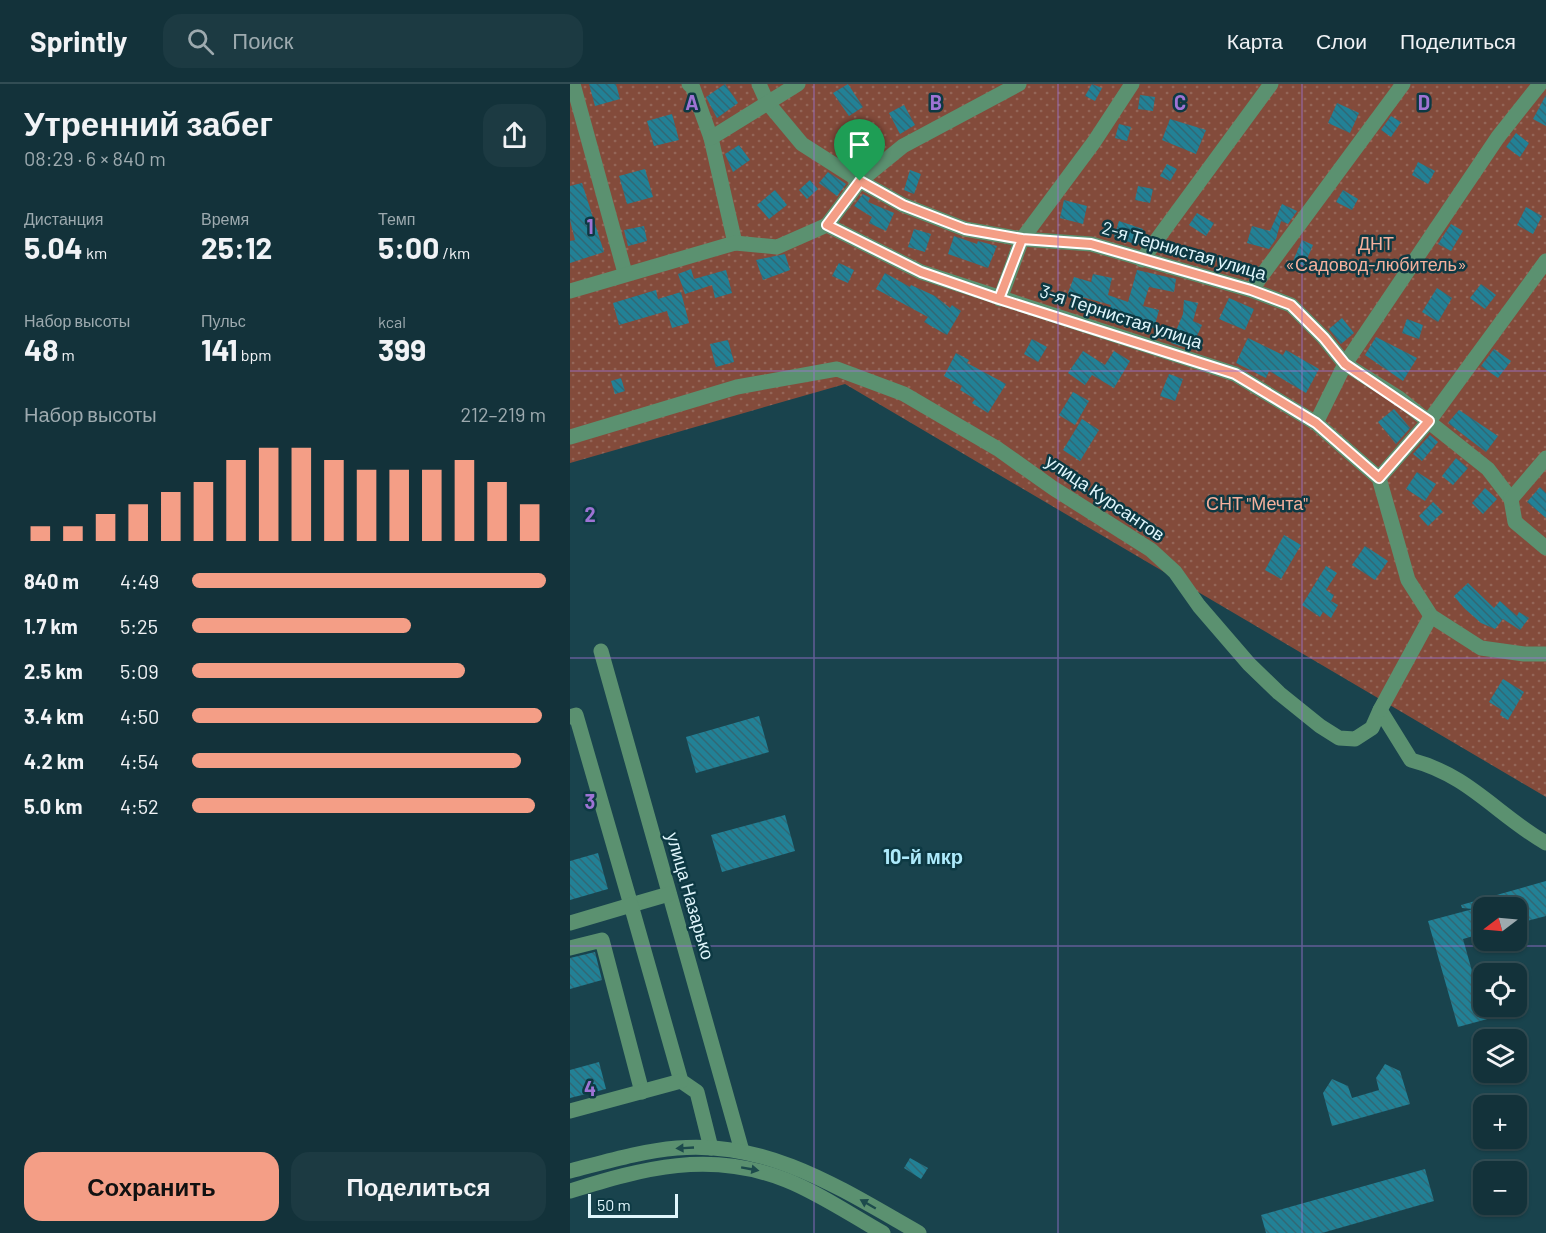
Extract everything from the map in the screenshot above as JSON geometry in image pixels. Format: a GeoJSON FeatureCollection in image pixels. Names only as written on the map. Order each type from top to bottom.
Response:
{"type":"FeatureCollection","features":[{"type":"Feature","properties":{"kind":"street"},"geometry":{"type":"LineString","coordinates":[[571,84],[625,273]]}},
{"type":"Feature","properties":{"kind":"street"},"geometry":{"type":"LineString","coordinates":[[689,84],[711,138],[735,243]]}},
{"type":"Feature","properties":{"kind":"street","name":"2-я Тернистая улица"},"geometry":{"type":"LineString","coordinates":[[759,84],[767,102],[802,144],[903,205],[965,229],[1022,239],[1091,244],[1251,290],[1291,305],[1324,338],[1345,364],[1429,421],[1488,469],[1511,499],[1515,522],[1546,548]]}},
{"type":"Feature","properties":{"kind":"street"},"geometry":{"type":"LineString","coordinates":[[711,138],[798,84]]}},
{"type":"Feature","properties":{"kind":"street"},"geometry":{"type":"LineString","coordinates":[[570,291],[625,273],[735,243],[777,247],[827,225],[860,181],[903,146],[1019,84]]}},
{"type":"Feature","properties":{"kind":"street"},"geometry":{"type":"LineString","coordinates":[[999,299],[1022,239],[1094,142],[1132,84]]}},
{"type":"Feature","properties":{"kind":"street"},"geometry":{"type":"LineString","coordinates":[[1142,260],[1271,84]]}},
{"type":"Feature","properties":{"kind":"street"},"geometry":{"type":"LineString","coordinates":[[1251,290],[1403,84]]}},
{"type":"Feature","properties":{"kind":"street"},"geometry":{"type":"LineString","coordinates":[[1316,423],[1345,364],[1497,137],[1540,84]]}},
{"type":"Feature","properties":{"kind":"street","name":"3-я Тернистая улица"},"geometry":{"type":"LineString","coordinates":[[827,225],[921,272],[1235,374],[1316,423],[1379,478]]}},
{"type":"Feature","properties":{"kind":"street"},"geometry":{"type":"LineString","coordinates":[[1546,261],[1429,421],[1379,478],[1408,579],[1431,616],[1481,648],[1524,654],[1546,654]]}},
{"type":"Feature","properties":{"kind":"street","name":"улица Курсантов"},"geometry":{"type":"LineString","coordinates":[[570,437],[737,387],[837,369],[904,394],[998,449],[1053,488],[1151,550],[1175,572],[1200,606],[1250,664],[1279,693],[1320,726],[1339,738],[1355,739],[1372,728],[1431,616]]}},
{"type":"Feature","properties":{"kind":"street"},"geometry":{"type":"LineString","coordinates":[[1511,499],[1546,458]]}},
{"type":"Feature","properties":{"kind":"street","name":"улица Назарько"},"geometry":{"type":"LineString","coordinates":[[601,651],[742,1151]]}},
{"type":"Feature","properties":{"kind":"street"},"geometry":{"type":"LineString","coordinates":[[1380,710],[1411,760],[1432,765],[1458,778],[1522,830],[1546,843]]}},
{"type":"Feature","properties":{"kind":"street"},"geometry":{"type":"LineString","coordinates":[[570,717],[576,715],[681,1081],[697,1092],[711,1148]]}},
{"type":"Feature","properties":{"kind":"street"},"geometry":{"type":"LineString","coordinates":[[570,923],[669,894]]}},
{"type":"Feature","properties":{"kind":"street"},"geometry":{"type":"LineString","coordinates":[[570,948],[602,940],[642,1092]]}},
{"type":"Feature","properties":{"kind":"street"},"geometry":{"type":"LineString","coordinates":[[570,1111],[681,1081]]}},
{"type":"Feature","properties":{"kind":"street"},"geometry":{"type":"LineString","coordinates":[[570,1171],[648,1152],[711,1148],[742,1151],[767,1156],[818,1175],[919,1233]]}},
{"type":"Feature","properties":{"kind":"street"},"geometry":{"type":"LineString","coordinates":[[570,1191],[651,1168],[680,1164],[729,1166],[763,1172],[788,1181],[883,1233]]}},
{"type":"Feature","properties":{"kind":"green space"},"geometry":{"type":"Polygon","coordinates":[[[570,84],[1546,84],[1546,797],[845,384],[570,463],[570,84]]]}},
{"type":"Feature","properties":{"kind":"building"},"geometry":{"type":"Polygon","coordinates":[[[589,84],[616,84],[620,99],[595,106],[589,84]]]}},
{"type":"Feature","properties":{"kind":"building"},"geometry":{"type":"Polygon","coordinates":[[[725,84],[738,103],[717,118],[706,97],[725,84]]]}},
{"type":"Feature","properties":{"kind":"building"},"geometry":{"type":"Polygon","coordinates":[[[848,84],[863,107],[849,116],[833,93],[848,84]]]}},
{"type":"Feature","properties":{"kind":"building"},"geometry":{"type":"Polygon","coordinates":[[[1092,84],[1102,88],[1095,101],[1085,96],[1092,84]]]}},
{"type":"Feature","properties":{"kind":"building"},"geometry":{"type":"Polygon","coordinates":[[[1140,95],[1155,97],[1153,111],[1138,109],[1140,95]]]}},
{"type":"Feature","properties":{"kind":"building"},"geometry":{"type":"Polygon","coordinates":[[[1546,95],[1546,126],[1533,119],[1546,95]]]}},
{"type":"Feature","properties":{"kind":"building"},"geometry":{"type":"Polygon","coordinates":[[[1337,103],[1359,113],[1350,133],[1328,123],[1337,103]]]}},
{"type":"Feature","properties":{"kind":"building"},"geometry":{"type":"Polygon","coordinates":[[[904,105],[915,125],[900,134],[889,113],[904,105]]]}},
{"type":"Feature","properties":{"kind":"building"},"geometry":{"type":"Polygon","coordinates":[[[672,114],[679,140],[654,146],[647,121],[672,114]]]}},
{"type":"Feature","properties":{"kind":"building"},"geometry":{"type":"Polygon","coordinates":[[[1391,116],[1401,122],[1391,137],[1381,130],[1391,116]]]}},
{"type":"Feature","properties":{"kind":"building"},"geometry":{"type":"Polygon","coordinates":[[[1170,119],[1206,130],[1196,154],[1162,140],[1170,119]]]}},
{"type":"Feature","properties":{"kind":"building"},"geometry":{"type":"Polygon","coordinates":[[[1119,124],[1131,127],[1127,141],[1115,138],[1119,124]]]}},
{"type":"Feature","properties":{"kind":"building"},"geometry":{"type":"Polygon","coordinates":[[[1516,133],[1529,143],[1520,157],[1506,147],[1516,133]]]}},
{"type":"Feature","properties":{"kind":"building"},"geometry":{"type":"Polygon","coordinates":[[[739,145],[750,160],[733,172],[725,154],[739,145]]]}},
{"type":"Feature","properties":{"kind":"building"},"geometry":{"type":"Polygon","coordinates":[[[1418,162],[1435,171],[1428,184],[1412,175],[1418,162]]]}},
{"type":"Feature","properties":{"kind":"building"},"geometry":{"type":"Polygon","coordinates":[[[1167,164],[1177,169],[1170,181],[1160,176],[1167,164]]]}},
{"type":"Feature","properties":{"kind":"building"},"geometry":{"type":"Polygon","coordinates":[[[645,169],[653,197],[627,204],[619,176],[645,169]]]}},
{"type":"Feature","properties":{"kind":"building"},"geometry":{"type":"Polygon","coordinates":[[[910,170],[921,174],[914,194],[904,190],[910,170]]]}},
{"type":"Feature","properties":{"kind":"building"},"geometry":{"type":"Polygon","coordinates":[[[828,172],[846,184],[837,196],[819,183],[828,172]]]}},
{"type":"Feature","properties":{"kind":"building"},"geometry":{"type":"Polygon","coordinates":[[[810,180],[818,189],[807,199],[799,190],[810,180]]]}},
{"type":"Feature","properties":{"kind":"building"},"geometry":{"type":"Polygon","coordinates":[[[582,183],[604,252],[570,263],[570,241],[575,240],[570,220],[570,186],[582,183]]]}},
{"type":"Feature","properties":{"kind":"building"},"geometry":{"type":"Polygon","coordinates":[[[1138,186],[1153,189],[1150,203],[1135,200],[1138,186]]]}},
{"type":"Feature","properties":{"kind":"building"},"geometry":{"type":"Polygon","coordinates":[[[775,190],[787,205],[769,219],[757,205],[775,190]]]}},
{"type":"Feature","properties":{"kind":"building"},"geometry":{"type":"Polygon","coordinates":[[[1343,190],[1358,199],[1352,210],[1336,202],[1343,190]]]}},
{"type":"Feature","properties":{"kind":"building"},"geometry":{"type":"Polygon","coordinates":[[[863,194],[870,198],[868,202],[894,213],[886,231],[869,223],[872,217],[854,206],[863,194]]]}},
{"type":"Feature","properties":{"kind":"building"},"geometry":{"type":"Polygon","coordinates":[[[1064,200],[1087,206],[1083,224],[1060,218],[1064,200]]]}},
{"type":"Feature","properties":{"kind":"building"},"geometry":{"type":"Polygon","coordinates":[[[1282,204],[1297,211],[1288,224],[1281,221],[1276,239],[1269,249],[1247,243],[1252,226],[1270,231],[1282,204]]]}},
{"type":"Feature","properties":{"kind":"building"},"geometry":{"type":"Polygon","coordinates":[[[1526,207],[1542,216],[1533,234],[1517,225],[1526,207]]]}},
{"type":"Feature","properties":{"kind":"building"},"geometry":{"type":"Polygon","coordinates":[[[1197,213],[1214,223],[1206,236],[1189,225],[1197,213]]]}},
{"type":"Feature","properties":{"kind":"building"},"geometry":{"type":"Polygon","coordinates":[[[1119,221],[1143,229],[1138,245],[1114,237],[1119,221]]]}},
{"type":"Feature","properties":{"kind":"building"},"geometry":{"type":"Polygon","coordinates":[[[1451,224],[1463,231],[1451,251],[1438,244],[1451,224]]]}},
{"type":"Feature","properties":{"kind":"building"},"geometry":{"type":"Polygon","coordinates":[[[644,226],[647,241],[628,246],[624,230],[644,226]]]}},
{"type":"Feature","properties":{"kind":"building"},"geometry":{"type":"Polygon","coordinates":[[[914,229],[931,234],[925,252],[908,247],[914,229]]]}},
{"type":"Feature","properties":{"kind":"building"},"geometry":{"type":"Polygon","coordinates":[[[954,236],[977,244],[978,241],[997,246],[988,268],[948,254],[954,236]]]}},
{"type":"Feature","properties":{"kind":"building"},"geometry":{"type":"Polygon","coordinates":[[[1302,240],[1313,245],[1304,266],[1293,261],[1302,240]]]}},
{"type":"Feature","properties":{"kind":"building"},"geometry":{"type":"Polygon","coordinates":[[[785,254],[790,270],[763,280],[756,260],[785,254]]]}},
{"type":"Feature","properties":{"kind":"building"},"geometry":{"type":"Polygon","coordinates":[[[839,263],[854,270],[848,283],[832,276],[839,263]]]}},
{"type":"Feature","properties":{"kind":"building"},"geometry":{"type":"Polygon","coordinates":[[[691,269],[694,279],[726,270],[732,293],[715,298],[712,285],[685,294],[678,274],[691,269]]]}},
{"type":"Feature","properties":{"kind":"building"},"geometry":{"type":"Polygon","coordinates":[[[1137,270],[1176,279],[1174,292],[1149,287],[1143,306],[1159,310],[1154,328],[1109,311],[1111,305],[1068,293],[1074,277],[1091,282],[1093,274],[1112,278],[1108,295],[1128,302],[1137,270]]]}},
{"type":"Feature","properties":{"kind":"building"},"geometry":{"type":"Polygon","coordinates":[[[885,273],[910,287],[911,285],[935,296],[950,308],[952,305],[961,311],[947,335],[924,322],[928,317],[876,289],[885,273]]]}},
{"type":"Feature","properties":{"kind":"building"},"geometry":{"type":"Polygon","coordinates":[[[1481,284],[1496,295],[1485,309],[1470,298],[1481,284]]]}},
{"type":"Feature","properties":{"kind":"building"},"geometry":{"type":"Polygon","coordinates":[[[1437,288],[1452,298],[1438,322],[1422,312],[1437,288]]]}},
{"type":"Feature","properties":{"kind":"building"},"geometry":{"type":"Polygon","coordinates":[[[656,290],[658,299],[681,292],[689,323],[672,328],[667,311],[619,325],[613,303],[656,290]]]}},
{"type":"Feature","properties":{"kind":"building"},"geometry":{"type":"Polygon","coordinates":[[[1229,298],[1254,309],[1245,330],[1219,319],[1229,298]]]}},
{"type":"Feature","properties":{"kind":"building"},"geometry":{"type":"Polygon","coordinates":[[[1184,300],[1198,303],[1193,321],[1202,325],[1191,349],[1171,343],[1183,314],[1184,300]]]}},
{"type":"Feature","properties":{"kind":"building"},"geometry":{"type":"Polygon","coordinates":[[[1342,318],[1354,333],[1341,344],[1329,329],[1342,318]]]}},
{"type":"Feature","properties":{"kind":"building"},"geometry":{"type":"Polygon","coordinates":[[[1407,319],[1423,325],[1419,339],[1402,333],[1407,319]]]}},
{"type":"Feature","properties":{"kind":"building"},"geometry":{"type":"Polygon","coordinates":[[[1376,337],[1417,358],[1403,381],[1365,355],[1376,337]]]}},
{"type":"Feature","properties":{"kind":"building"},"geometry":{"type":"Polygon","coordinates":[[[1248,338],[1283,355],[1286,350],[1319,369],[1306,393],[1269,371],[1266,378],[1236,363],[1248,338]]]}},
{"type":"Feature","properties":{"kind":"building"},"geometry":{"type":"Polygon","coordinates":[[[1032,339],[1047,347],[1038,362],[1024,354],[1032,339]]]}},
{"type":"Feature","properties":{"kind":"building"},"geometry":{"type":"Polygon","coordinates":[[[728,340],[734,362],[716,367],[710,344],[728,340]]]}},
{"type":"Feature","properties":{"kind":"building"},"geometry":{"type":"Polygon","coordinates":[[[1494,349],[1511,361],[1498,378],[1481,366],[1494,349]]]}},
{"type":"Feature","properties":{"kind":"building"},"geometry":{"type":"Polygon","coordinates":[[[1083,351],[1105,365],[1114,351],[1130,361],[1114,388],[1092,375],[1085,385],[1068,373],[1083,351]]]}},
{"type":"Feature","properties":{"kind":"building"},"geometry":{"type":"Polygon","coordinates":[[[956,353],[969,360],[967,363],[1006,384],[988,413],[972,403],[975,399],[960,390],[962,386],[944,376],[956,353]]]}},
{"type":"Feature","properties":{"kind":"building"},"geometry":{"type":"Polygon","coordinates":[[[1169,374],[1183,379],[1175,401],[1160,396],[1169,374]]]}},
{"type":"Feature","properties":{"kind":"building"},"geometry":{"type":"Polygon","coordinates":[[[621,378],[625,391],[615,394],[611,381],[621,378]]]}},
{"type":"Feature","properties":{"kind":"building"},"geometry":{"type":"Polygon","coordinates":[[[1073,392],[1089,401],[1075,425],[1059,415],[1073,392]]]}},
{"type":"Feature","properties":{"kind":"building"},"geometry":{"type":"Polygon","coordinates":[[[1394,409],[1410,428],[1396,444],[1378,422],[1394,409]]]}},
{"type":"Feature","properties":{"kind":"building"},"geometry":{"type":"Polygon","coordinates":[[[1459,410],[1498,436],[1486,452],[1448,423],[1459,410]]]}},
{"type":"Feature","properties":{"kind":"building"},"geometry":{"type":"Polygon","coordinates":[[[1082,419],[1099,430],[1080,461],[1063,450],[1082,419]]]}},
{"type":"Feature","properties":{"kind":"building"},"geometry":{"type":"Polygon","coordinates":[[[1430,435],[1438,442],[1422,461],[1413,454],[1430,435]]]}},
{"type":"Feature","properties":{"kind":"building"},"geometry":{"type":"Polygon","coordinates":[[[1456,458],[1468,468],[1453,485],[1442,476],[1456,458]]]}},
{"type":"Feature","properties":{"kind":"building"},"geometry":{"type":"Polygon","coordinates":[[[1417,472],[1436,484],[1425,501],[1406,489],[1417,472]]]}},
{"type":"Feature","properties":{"kind":"building"},"geometry":{"type":"Polygon","coordinates":[[[1540,487],[1546,493],[1546,518],[1527,502],[1540,487]]]}},
{"type":"Feature","properties":{"kind":"building"},"geometry":{"type":"Polygon","coordinates":[[[1485,488],[1497,499],[1483,514],[1472,503],[1485,488]]]}},
{"type":"Feature","properties":{"kind":"building"},"geometry":{"type":"Polygon","coordinates":[[[1433,502],[1443,512],[1428,526],[1419,516],[1433,502]]]}},
{"type":"Feature","properties":{"kind":"building"},"geometry":{"type":"Polygon","coordinates":[[[1284,535],[1301,545],[1281,579],[1265,570],[1284,535]]]}},
{"type":"Feature","properties":{"kind":"building"},"geometry":{"type":"Polygon","coordinates":[[[1365,546],[1388,561],[1375,580],[1352,565],[1365,546]]]}},
{"type":"Feature","properties":{"kind":"building"},"geometry":{"type":"Polygon","coordinates":[[[1326,566],[1337,573],[1326,590],[1334,595],[1331,601],[1338,605],[1331,618],[1323,612],[1320,617],[1302,605],[1326,566]]]}},
{"type":"Feature","properties":{"kind":"building"},"geometry":{"type":"Polygon","coordinates":[[[1468,583],[1494,608],[1500,601],[1517,616],[1519,612],[1529,618],[1520,630],[1503,619],[1495,629],[1481,623],[1454,596],[1468,583]]]}},
{"type":"Feature","properties":{"kind":"building"},"geometry":{"type":"Polygon","coordinates":[[[1503,679],[1524,692],[1508,720],[1500,715],[1502,710],[1489,702],[1503,679]]]}},
{"type":"Feature","properties":{"kind":"building"},"geometry":{"type":"Polygon","coordinates":[[[759,716],[769,752],[696,773],[686,737],[759,716]]]}},
{"type":"Feature","properties":{"kind":"building"},"geometry":{"type":"Polygon","coordinates":[[[785,815],[795,851],[722,872],[711,835],[785,815]]]}},
{"type":"Feature","properties":{"kind":"building"},"geometry":{"type":"Polygon","coordinates":[[[598,853],[608,889],[570,900],[570,861],[598,853]]]}},
{"type":"Feature","properties":{"kind":"building"},"geometry":{"type":"Polygon","coordinates":[[[1546,881],[1546,916],[1527,921],[1527,897],[1489,897],[1546,881]]]}},
{"type":"Feature","properties":{"kind":"building"},"geometry":{"type":"Polygon","coordinates":[[[1473,902],[1473,909],[1462,908],[1461,905],[1473,902]]]}},
{"type":"Feature","properties":{"kind":"building"},"geometry":{"type":"Polygon","coordinates":[[[1473,909],[1473,936],[1463,939],[1473,971],[1473,1017],[1491,1018],[1458,1027],[1428,921],[1473,909]]]}},
{"type":"Feature","properties":{"kind":"building"},"geometry":{"type":"Polygon","coordinates":[[[595,952],[602,980],[570,989],[570,958],[595,952]]]}},
{"type":"Feature","properties":{"kind":"building"},"geometry":{"type":"Polygon","coordinates":[[[599,1062],[606,1089],[570,1098],[570,1070],[599,1062]]]}},
{"type":"Feature","properties":{"kind":"building"},"geometry":{"type":"Polygon","coordinates":[[[1385,1064],[1400,1071],[1410,1104],[1332,1126],[1323,1093],[1332,1079],[1348,1086],[1352,1098],[1379,1090],[1376,1078],[1385,1064]]]}},
{"type":"Feature","properties":{"kind":"building"},"geometry":{"type":"Polygon","coordinates":[[[910,1158],[928,1168],[921,1179],[904,1168],[910,1158]]]}},
{"type":"Feature","properties":{"kind":"building"},"geometry":{"type":"Polygon","coordinates":[[[1425,1169],[1434,1201],[1322,1233],[1266,1233],[1261,1215],[1425,1169]]]}},
{"type":"Feature","properties":{"kind":"district","name":"10-й мкр"},"geometry":{"type":"Point","coordinates":[923,857]}},
{"type":"Feature","properties":{"kind":"route"},"geometry":{"type":"LineString","coordinates":[[860,181],[827,225],[921,272],[999,299],[1022,239],[1091,244],[1251,290],[1291,305],[1324,338],[1345,364],[1429,421],[1379,478],[1316,423],[1235,374],[999,299],[1022,239],[965,229],[903,205],[860,181]]}},
{"type":"Feature","properties":{"kind":"park label","name":"ДНТ «Садовод-любитель»"},"geometry":{"type":"Point","coordinates":[1376,254]}},
{"type":"Feature","properties":{"kind":"park label","name":"СНТ \"Мечта\""},"geometry":{"type":"Point","coordinates":[1257,504]}}]}
